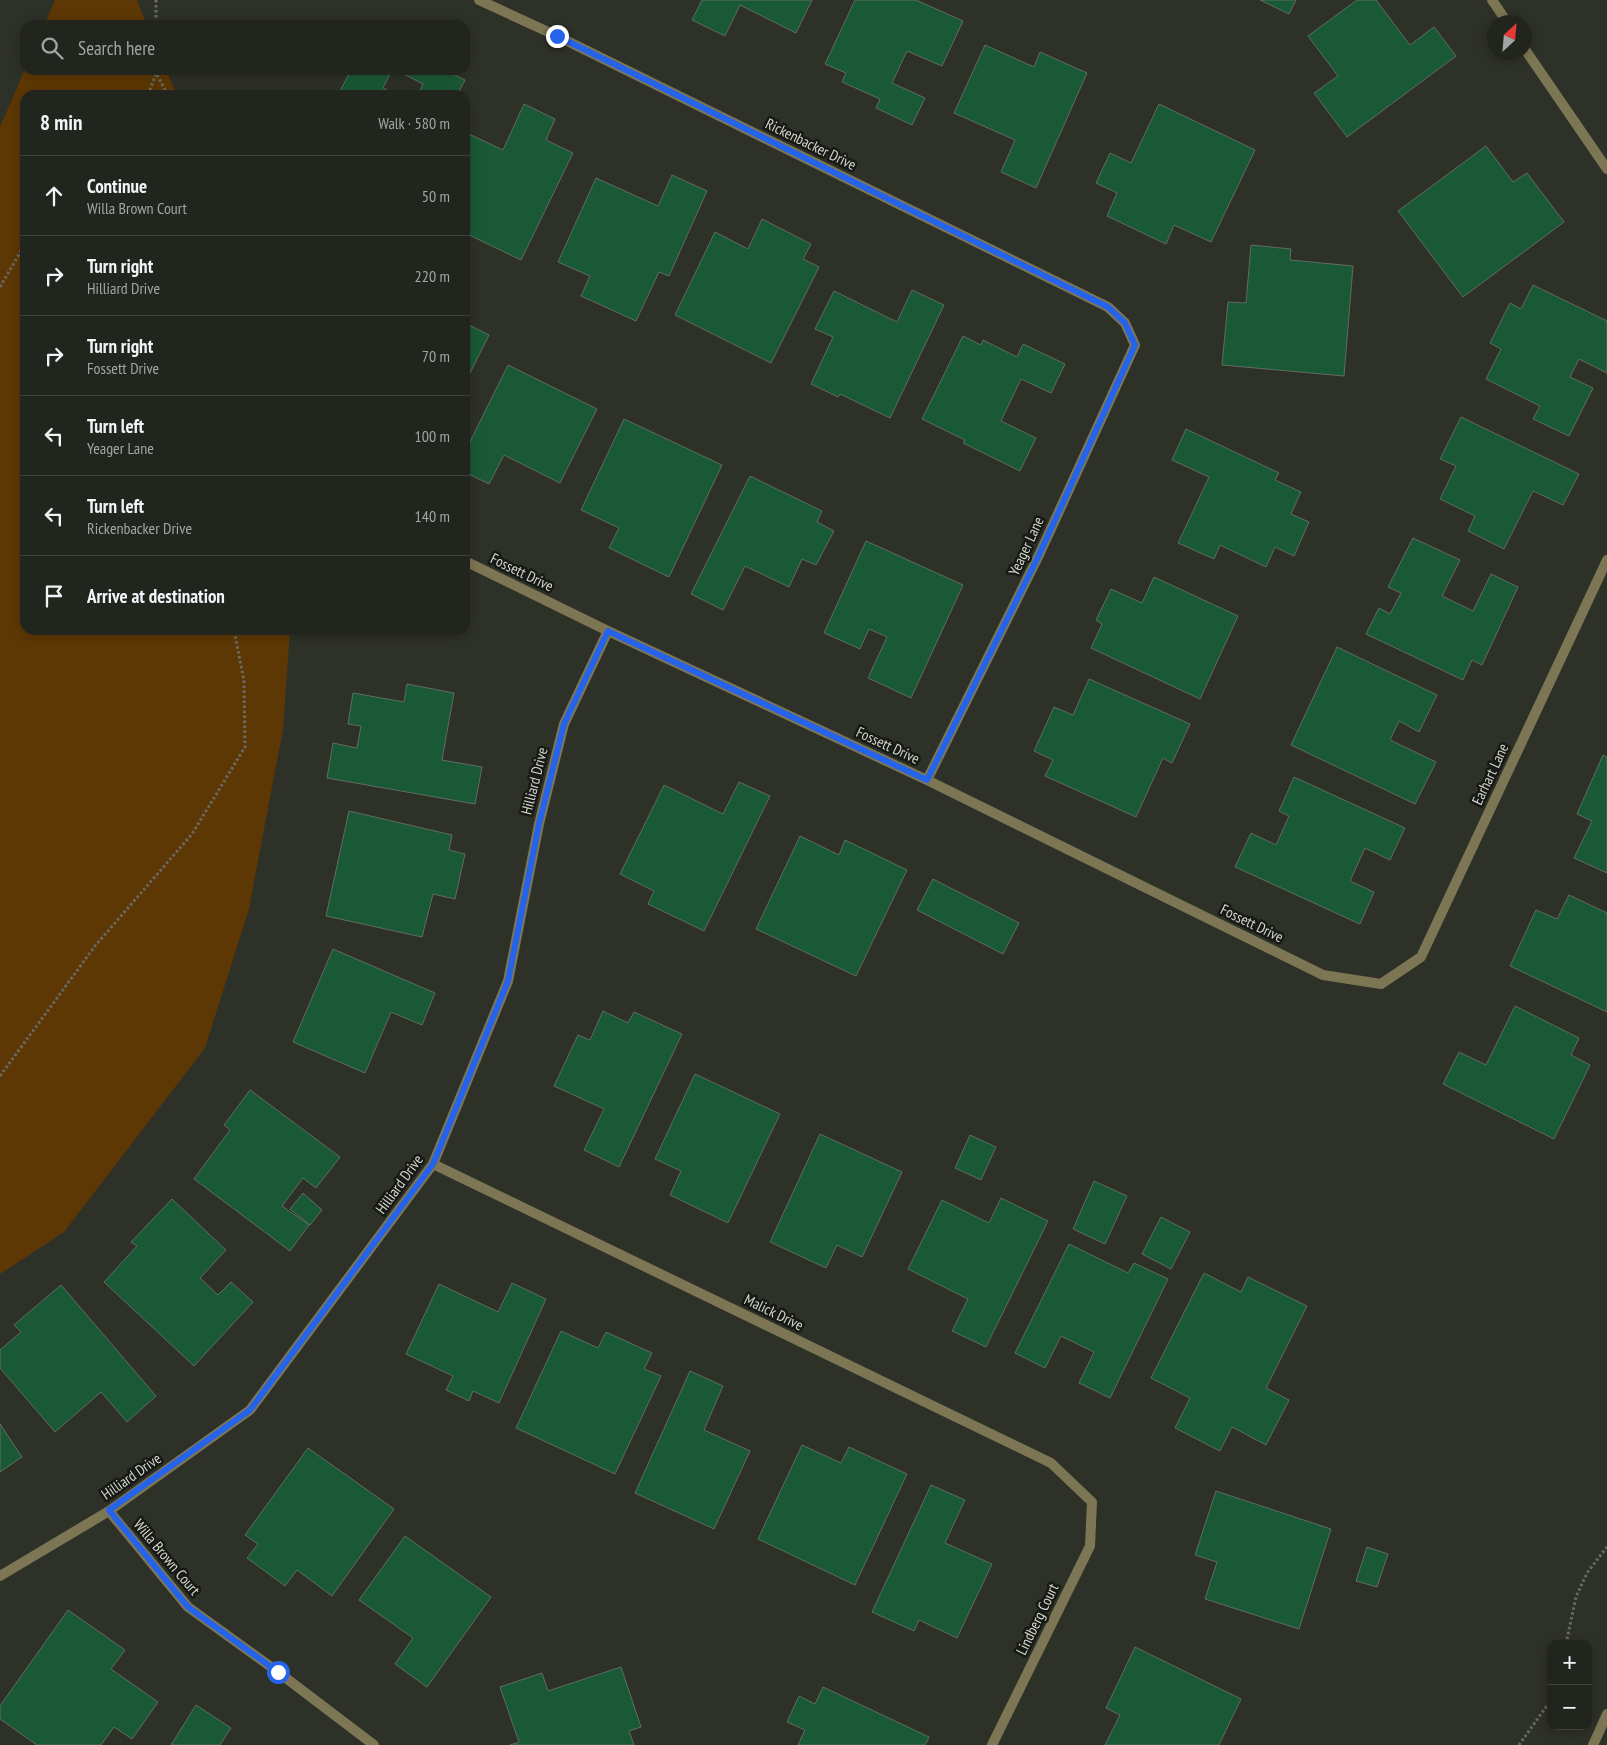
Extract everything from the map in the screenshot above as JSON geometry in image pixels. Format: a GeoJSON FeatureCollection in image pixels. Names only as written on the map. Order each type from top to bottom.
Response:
{"type":"FeatureCollection","features":[{"type":"Feature","properties":{"kind":"street","name":"Rickenbacker Drive"},"geometry":{"type":"LineString","coordinates":[[479,0],[557,36],[1108,307],[1125,323]]}},
{"type":"Feature","properties":{"kind":"street"},"geometry":{"type":"LineString","coordinates":[[1492,0],[1502,15]]}},
{"type":"Feature","properties":{"kind":"street"},"geometry":{"type":"LineString","coordinates":[[1532,60],[1607,169]]}},
{"type":"Feature","properties":{"kind":"street","name":"Yeager Lane"},"geometry":{"type":"LineString","coordinates":[[927,780],[1039,555],[1135,345],[1125,323]]}},
{"type":"Feature","properties":{"kind":"street","name":"Earhart Lane"},"geometry":{"type":"LineString","coordinates":[[1381,984],[1421,956],[1607,560]]}},
{"type":"Feature","properties":{"kind":"street","name":"Fossett Drive"},"geometry":{"type":"LineString","coordinates":[[470,563],[608,631],[927,780],[1323,975],[1381,984]]}},
{"type":"Feature","properties":{"kind":"street","name":"Hilliard Drive"},"geometry":{"type":"LineString","coordinates":[[0,1576],[109,1510],[250,1410],[433,1164],[508,981],[539,824],[564,724],[608,631]]}},
{"type":"Feature","properties":{"kind":"street","name":"Malick Drive"},"geometry":{"type":"LineString","coordinates":[[433,1164],[1050,1463],[1092,1502]]}},
{"type":"Feature","properties":{"kind":"street","name":"Lindberg Court"},"geometry":{"type":"LineString","coordinates":[[992,1745],[1090,1546],[1092,1502]]}},
{"type":"Feature","properties":{"kind":"street","name":"Willa Brown Court"},"geometry":{"type":"LineString","coordinates":[[109,1510],[188,1607],[374,1745]]}},
{"type":"Feature","properties":{"kind":"street"},"geometry":{"type":"LineString","coordinates":[[1593,1745],[1607,1714]]}},
{"type":"Feature","properties":{"kind":"path"},"geometry":{"type":"LineString","coordinates":[[156,0],[156,20]]}},
{"type":"Feature","properties":{"kind":"path"},"geometry":{"type":"LineString","coordinates":[[150,90],[155,75]]}},
{"type":"Feature","properties":{"kind":"path"},"geometry":{"type":"LineString","coordinates":[[158,75],[165,90]]}},
{"type":"Feature","properties":{"kind":"path"},"geometry":{"type":"LineString","coordinates":[[0,287],[20,253]]}},
{"type":"Feature","properties":{"kind":"path"},"geometry":{"type":"LineString","coordinates":[[0,1076],[95,946],[192,834],[245,746],[244,680],[235,635]]}},
{"type":"Feature","properties":{"kind":"path"},"geometry":{"type":"LineString","coordinates":[[1567,1640],[1576,1597],[1587,1573],[1607,1547]]}},
{"type":"Feature","properties":{"kind":"path"},"geometry":{"type":"LineString","coordinates":[[1519,1745],[1547,1706]]}},
{"type":"Feature","properties":{"kind":"shaded area"},"geometry":{"type":"Polygon","coordinates":[[[55,0],[137,0],[145,20],[46,20],[55,0]]]}},
{"type":"Feature","properties":{"kind":"shaded area"},"geometry":{"type":"Polygon","coordinates":[[[22,75],[168,75],[175,90],[20,90],[20,635],[290,635],[283,729],[249,909],[205,1048],[64,1232],[0,1274],[0,127],[22,75]]]}},
{"type":"Feature","properties":{"kind":"building"},"geometry":{"type":"Polygon","coordinates":[[[702,0],[812,0],[796,33],[740,5],[725,36],[692,20],[702,0]]]}},
{"type":"Feature","properties":{"kind":"building"},"geometry":{"type":"Polygon","coordinates":[[[855,0],[916,0],[963,21],[942,66],[907,51],[892,83],[925,98],[912,125],[876,108],[880,99],[842,82],[846,73],[825,64],[855,0]]]}},
{"type":"Feature","properties":{"kind":"building"},"geometry":{"type":"Polygon","coordinates":[[[1260,0],[1296,0],[1289,14],[1260,0]]]}},
{"type":"Feature","properties":{"kind":"building"},"geometry":{"type":"Polygon","coordinates":[[[1357,0],[1376,0],[1410,45],[1434,27],[1456,56],[1347,137],[1314,93],[1338,76],[1308,36],[1357,0]]]}},
{"type":"Feature","properties":{"kind":"building"},"geometry":{"type":"Polygon","coordinates":[[[985,45],[1034,67],[1040,52],[1087,73],[1036,188],[1001,172],[1015,140],[954,113],[985,45]]]}},
{"type":"Feature","properties":{"kind":"building"},"geometry":{"type":"Polygon","coordinates":[[[348,75],[390,75],[383,88],[387,90],[341,90],[348,75]]]}},
{"type":"Feature","properties":{"kind":"building"},"geometry":{"type":"Polygon","coordinates":[[[406,75],[455,75],[465,80],[460,90],[420,90],[423,84],[406,75]]]}},
{"type":"Feature","properties":{"kind":"building"},"geometry":{"type":"Polygon","coordinates":[[[524,104],[555,119],[546,140],[573,153],[521,260],[470,235],[470,134],[503,150],[524,104]]]}},
{"type":"Feature","properties":{"kind":"building"},"geometry":{"type":"Polygon","coordinates":[[[1159,104],[1255,150],[1211,242],[1174,225],[1166,244],[1107,216],[1117,193],[1096,183],[1110,153],[1131,163],[1159,104]]]}},
{"type":"Feature","properties":{"kind":"building"},"geometry":{"type":"Polygon","coordinates":[[[1486,146],[1513,182],[1527,173],[1564,222],[1463,297],[1398,211],[1486,146]]]}},
{"type":"Feature","properties":{"kind":"building"},"geometry":{"type":"Polygon","coordinates":[[[672,175],[707,191],[669,276],[659,272],[636,321],[581,296],[590,276],[558,262],[596,178],[658,206],[672,175]]]}},
{"type":"Feature","properties":{"kind":"building"},"geometry":{"type":"Polygon","coordinates":[[[762,219],[811,244],[803,259],[819,267],[771,363],[675,315],[715,232],[748,249],[762,219]]]}},
{"type":"Feature","properties":{"kind":"building"},"geometry":{"type":"Polygon","coordinates":[[[1251,245],[1291,249],[1290,260],[1353,266],[1344,376],[1222,365],[1228,302],[1246,303],[1251,245]]]}},
{"type":"Feature","properties":{"kind":"building"},"geometry":{"type":"Polygon","coordinates":[[[1533,285],[1607,321],[1607,373],[1579,359],[1570,377],[1593,388],[1569,436],[1533,419],[1540,406],[1486,379],[1501,349],[1490,343],[1510,303],[1521,309],[1533,285]]]}},
{"type":"Feature","properties":{"kind":"building"},"geometry":{"type":"Polygon","coordinates":[[[912,290],[944,305],[890,418],[840,394],[838,397],[811,384],[833,337],[815,329],[834,291],[897,322],[912,290]]]}},
{"type":"Feature","properties":{"kind":"building"},"geometry":{"type":"Polygon","coordinates":[[[470,326],[489,335],[470,373],[470,326]]]}},
{"type":"Feature","properties":{"kind":"building"},"geometry":{"type":"Polygon","coordinates":[[[963,336],[981,345],[983,340],[1017,357],[1023,344],[1065,364],[1051,393],[1021,379],[1001,421],[1036,438],[1020,471],[963,443],[965,440],[922,419],[963,336]]]}},
{"type":"Feature","properties":{"kind":"building"},"geometry":{"type":"Polygon","coordinates":[[[508,365],[597,409],[560,483],[504,455],[489,484],[470,474],[470,442],[508,365]]]}},
{"type":"Feature","properties":{"kind":"building"},"geometry":{"type":"Polygon","coordinates":[[[1461,417],[1579,474],[1563,505],[1533,491],[1504,549],[1468,531],[1475,516],[1440,499],[1456,466],[1440,459],[1461,417]]]}},
{"type":"Feature","properties":{"kind":"building"},"geometry":{"type":"Polygon","coordinates":[[[624,419],[722,465],[669,577],[609,548],[619,528],[581,510],[624,419]]]}},
{"type":"Feature","properties":{"kind":"building"},"geometry":{"type":"Polygon","coordinates":[[[1186,429],[1279,473],[1275,480],[1301,492],[1291,514],[1309,522],[1294,556],[1275,547],[1266,567],[1220,545],[1214,559],[1178,543],[1209,477],[1172,460],[1186,429]]]}},
{"type":"Feature","properties":{"kind":"building"},"geometry":{"type":"Polygon","coordinates":[[[750,476],[822,511],[817,522],[834,531],[816,565],[802,559],[789,587],[745,566],[723,610],[691,594],[750,476]]]}},
{"type":"Feature","properties":{"kind":"building"},"geometry":{"type":"Polygon","coordinates":[[[1413,538],[1460,560],[1442,596],[1473,611],[1491,574],[1518,587],[1482,665],[1472,660],[1463,680],[1366,634],[1379,608],[1390,614],[1401,593],[1388,587],[1413,538]]]}},
{"type":"Feature","properties":{"kind":"building"},"geometry":{"type":"Polygon","coordinates":[[[866,541],[963,585],[911,698],[868,678],[887,637],[869,629],[860,649],[824,633],[866,541]]]}},
{"type":"Feature","properties":{"kind":"building"},"geometry":{"type":"Polygon","coordinates":[[[1154,577],[1238,616],[1200,699],[1091,648],[1102,624],[1096,620],[1111,589],[1142,603],[1154,577]]]}},
{"type":"Feature","properties":{"kind":"building"},"geometry":{"type":"Polygon","coordinates":[[[1337,647],[1437,695],[1419,732],[1399,721],[1390,740],[1436,762],[1415,804],[1291,745],[1337,647]]]}},
{"type":"Feature","properties":{"kind":"building"},"geometry":{"type":"Polygon","coordinates":[[[1089,679],[1190,724],[1172,763],[1163,758],[1136,817],[1045,776],[1053,760],[1034,751],[1054,707],[1073,715],[1089,679]]]}},
{"type":"Feature","properties":{"kind":"building"},"geometry":{"type":"Polygon","coordinates":[[[407,684],[454,693],[442,760],[482,767],[475,804],[327,778],[333,743],[357,748],[361,726],[348,724],[353,693],[404,702],[407,684]]]}},
{"type":"Feature","properties":{"kind":"building"},"geometry":{"type":"Polygon","coordinates":[[[1603,755],[1607,757],[1607,873],[1574,858],[1592,821],[1577,814],[1603,755]]]}},
{"type":"Feature","properties":{"kind":"building"},"geometry":{"type":"Polygon","coordinates":[[[1294,777],[1405,828],[1390,860],[1365,848],[1350,881],[1374,892],[1360,924],[1235,867],[1251,833],[1276,845],[1289,816],[1279,811],[1294,777]]]}},
{"type":"Feature","properties":{"kind":"building"},"geometry":{"type":"Polygon","coordinates":[[[739,782],[770,796],[704,931],[648,904],[654,891],[620,874],[664,785],[723,814],[739,782]]]}},
{"type":"Feature","properties":{"kind":"building"},"geometry":{"type":"Polygon","coordinates":[[[349,811],[452,835],[449,850],[465,854],[455,899],[433,894],[422,937],[326,916],[349,811]]]}},
{"type":"Feature","properties":{"kind":"building"},"geometry":{"type":"Polygon","coordinates":[[[800,836],[839,855],[845,840],[907,870],[856,976],[756,929],[800,836]]]}},
{"type":"Feature","properties":{"kind":"building"},"geometry":{"type":"Polygon","coordinates":[[[933,879],[1019,923],[1003,954],[917,910],[933,879]]]}},
{"type":"Feature","properties":{"kind":"building"},"geometry":{"type":"Polygon","coordinates":[[[1569,895],[1607,913],[1607,1012],[1510,966],[1536,910],[1557,919],[1569,895]]]}},
{"type":"Feature","properties":{"kind":"building"},"geometry":{"type":"Polygon","coordinates":[[[333,949],[435,993],[422,1025],[391,1012],[365,1073],[293,1042],[333,949]]]}},
{"type":"Feature","properties":{"kind":"building"},"geometry":{"type":"Polygon","coordinates":[[[1515,1006],[1579,1038],[1571,1055],[1590,1065],[1554,1139],[1443,1084],[1459,1052],[1486,1065],[1515,1006]]]}},
{"type":"Feature","properties":{"kind":"building"},"geometry":{"type":"Polygon","coordinates":[[[603,1011],[628,1023],[634,1012],[682,1034],[619,1167],[584,1150],[604,1109],[554,1086],[578,1035],[590,1040],[603,1011]]]}},
{"type":"Feature","properties":{"kind":"building"},"geometry":{"type":"Polygon","coordinates":[[[695,1074],[780,1114],[728,1223],[670,1195],[681,1171],[655,1159],[695,1074]]]}},
{"type":"Feature","properties":{"kind":"building"},"geometry":{"type":"Polygon","coordinates":[[[250,1090],[340,1157],[316,1188],[303,1178],[282,1206],[309,1225],[290,1251],[194,1179],[230,1130],[224,1125],[250,1090]]]}},
{"type":"Feature","properties":{"kind":"building"},"geometry":{"type":"Polygon","coordinates":[[[820,1134],[902,1172],[862,1257],[837,1245],[826,1268],[770,1242],[820,1134]]]}},
{"type":"Feature","properties":{"kind":"building"},"geometry":{"type":"Polygon","coordinates":[[[970,1135],[996,1147],[981,1180],[955,1168],[970,1135]]]}},
{"type":"Feature","properties":{"kind":"building"},"geometry":{"type":"Polygon","coordinates":[[[1094,1181],[1127,1196],[1105,1244],[1073,1229],[1094,1181]]]}},
{"type":"Feature","properties":{"kind":"building"},"geometry":{"type":"Polygon","coordinates":[[[303,1193],[322,1210],[310,1225],[290,1209],[303,1193]]]}},
{"type":"Feature","properties":{"kind":"building"},"geometry":{"type":"Polygon","coordinates":[[[1001,1198],[1048,1221],[986,1347],[952,1331],[968,1299],[908,1269],[942,1200],[989,1223],[1001,1198]]]}},
{"type":"Feature","properties":{"kind":"building"},"geometry":{"type":"Polygon","coordinates":[[[172,1199],[226,1250],[200,1278],[218,1295],[231,1282],[253,1302],[194,1366],[104,1282],[137,1246],[131,1242],[172,1199]]]}},
{"type":"Feature","properties":{"kind":"building"},"geometry":{"type":"Polygon","coordinates":[[[1161,1217],[1190,1232],[1171,1269],[1142,1254],[1161,1217]]]}},
{"type":"Feature","properties":{"kind":"building"},"geometry":{"type":"Polygon","coordinates":[[[1069,1244],[1128,1273],[1134,1263],[1168,1279],[1110,1398],[1079,1383],[1094,1352],[1061,1336],[1045,1368],[1015,1353],[1069,1244]]]}},
{"type":"Feature","properties":{"kind":"building"},"geometry":{"type":"Polygon","coordinates":[[[1204,1273],[1241,1292],[1248,1277],[1307,1306],[1266,1388],[1289,1400],[1266,1445],[1232,1427],[1220,1451],[1175,1428],[1190,1398],[1151,1378],[1204,1273]]]}},
{"type":"Feature","properties":{"kind":"building"},"geometry":{"type":"Polygon","coordinates":[[[512,1283],[546,1299],[499,1403],[473,1391],[469,1401],[446,1390],[453,1376],[406,1354],[439,1284],[498,1312],[512,1283]]]}},
{"type":"Feature","properties":{"kind":"building"},"geometry":{"type":"Polygon","coordinates":[[[61,1285],[156,1396],[127,1422],[101,1392],[55,1432],[0,1368],[0,1350],[21,1332],[14,1325],[61,1285]]]}},
{"type":"Feature","properties":{"kind":"building"},"geometry":{"type":"Polygon","coordinates":[[[561,1331],[598,1348],[606,1332],[652,1353],[644,1369],[661,1376],[615,1474],[516,1428],[561,1331]]]}},
{"type":"Feature","properties":{"kind":"building"},"geometry":{"type":"Polygon","coordinates":[[[690,1371],[723,1386],[704,1430],[750,1451],[714,1529],[635,1493],[690,1371]]]}},
{"type":"Feature","properties":{"kind":"building"},"geometry":{"type":"Polygon","coordinates":[[[0,1424],[22,1457],[0,1472],[0,1424]]]}},
{"type":"Feature","properties":{"kind":"building"},"geometry":{"type":"Polygon","coordinates":[[[802,1445],[841,1463],[849,1447],[907,1474],[855,1585],[758,1539],[802,1445]]]}},
{"type":"Feature","properties":{"kind":"building"},"geometry":{"type":"Polygon","coordinates":[[[308,1448],[394,1509],[332,1596],[297,1570],[285,1586],[247,1558],[258,1544],[245,1535],[308,1448]]]}},
{"type":"Feature","properties":{"kind":"building"},"geometry":{"type":"Polygon","coordinates":[[[931,1485],[965,1500],[945,1543],[992,1564],[957,1638],[919,1620],[914,1631],[872,1612],[931,1485]]]}},
{"type":"Feature","properties":{"kind":"building"},"geometry":{"type":"Polygon","coordinates":[[[1216,1491],[1331,1529],[1299,1629],[1205,1599],[1217,1562],[1195,1555],[1216,1491]]]}},
{"type":"Feature","properties":{"kind":"building"},"geometry":{"type":"Polygon","coordinates":[[[405,1536],[491,1597],[427,1687],[395,1664],[413,1638],[359,1600],[405,1536]]]}},
{"type":"Feature","properties":{"kind":"building"},"geometry":{"type":"Polygon","coordinates":[[[1367,1547],[1388,1554],[1377,1587],[1356,1581],[1367,1547]]]}},
{"type":"Feature","properties":{"kind":"building"},"geometry":{"type":"Polygon","coordinates":[[[68,1610],[125,1650],[111,1669],[158,1702],[132,1739],[114,1727],[101,1745],[37,1745],[0,1719],[0,1706],[68,1610]]]}},
{"type":"Feature","properties":{"kind":"building"},"geometry":{"type":"Polygon","coordinates":[[[1135,1647],[1241,1699],[1219,1745],[1105,1745],[1120,1715],[1106,1708],[1135,1647]]]}},
{"type":"Feature","properties":{"kind":"building"},"geometry":{"type":"Polygon","coordinates":[[[621,1667],[641,1727],[629,1731],[634,1745],[510,1745],[519,1742],[500,1687],[542,1673],[548,1691],[621,1667]]]}},
{"type":"Feature","properties":{"kind":"building"},"geometry":{"type":"Polygon","coordinates":[[[823,1687],[929,1737],[925,1745],[798,1745],[805,1730],[787,1722],[799,1696],[815,1704],[823,1687]]]}},
{"type":"Feature","properties":{"kind":"building"},"geometry":{"type":"Polygon","coordinates":[[[196,1705],[231,1728],[220,1745],[171,1745],[196,1705]]]}},
{"type":"Feature","properties":{"kind":"route"},"geometry":{"type":"LineString","coordinates":[[278,1672],[188,1607],[109,1510],[250,1410],[433,1164],[508,981],[539,824],[564,724],[608,631],[927,780],[1039,555],[1135,345],[1125,323],[1108,307],[557,36]]}}]}
